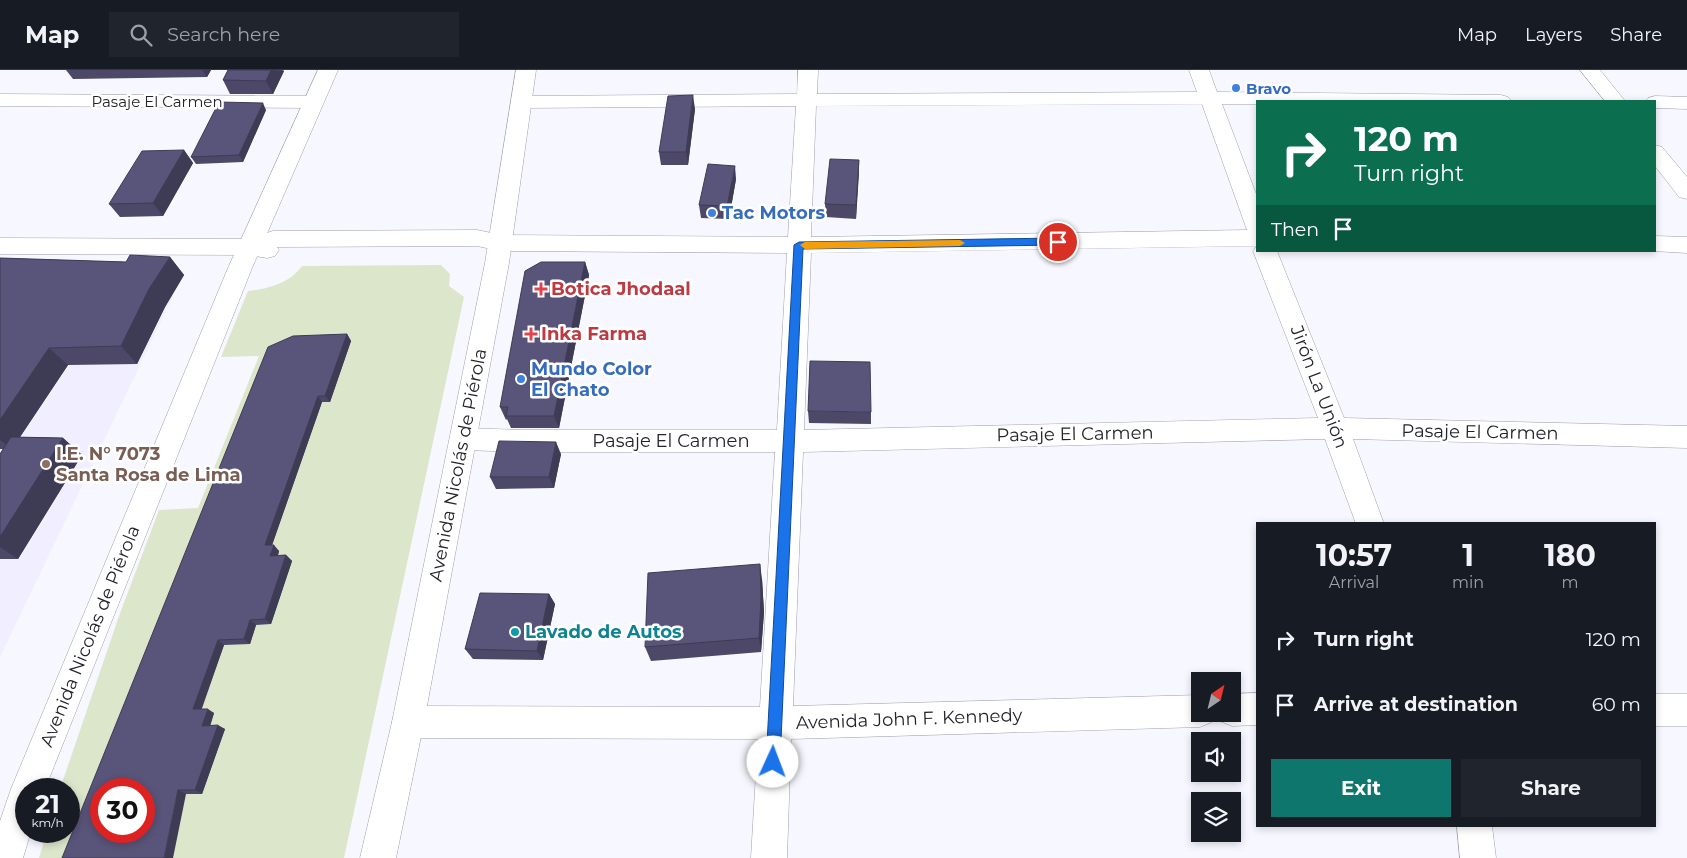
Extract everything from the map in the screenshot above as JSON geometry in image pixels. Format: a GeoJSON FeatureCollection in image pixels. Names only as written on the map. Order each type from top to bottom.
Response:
{"type":"FeatureCollection","features":[{"type":"Feature","properties":{"kind":"street","name":"Avenida Nicolás de Piérola"},"geometry":{"type":"LineString","coordinates":[[32,778],[249,247],[328,70]]}},
{"type":"Feature","properties":{"kind":"street","name":"Avenida Nicolás de Piérola"},"geometry":{"type":"LineString","coordinates":[[378,858],[408,722],[501,243],[526,70]]}},
{"type":"Feature","properties":{"kind":"street"},"geometry":{"type":"LineString","coordinates":[[769,858],[808,70]]}},
{"type":"Feature","properties":{"kind":"street"},"geometry":{"type":"LineString","coordinates":[[1200,70],[1256,224]]}},
{"type":"Feature","properties":{"kind":"street"},"geometry":{"type":"LineString","coordinates":[[1590,70],[1614,100]]}},
{"type":"Feature","properties":{"kind":"street"},"geometry":{"type":"LineString","coordinates":[[522,102],[1210,98],[1404,100]]}},
{"type":"Feature","properties":{"kind":"street","name":"Pasaje El Carmen"},"geometry":{"type":"LineString","coordinates":[[0,100],[314,102]]}},
{"type":"Feature","properties":{"kind":"street"},"geometry":{"type":"LineString","coordinates":[[1656,102],[1687,102]]}},
{"type":"Feature","properties":{"kind":"street"},"geometry":{"type":"LineString","coordinates":[[1656,153],[1687,192]]}},
{"type":"Feature","properties":{"kind":"street"},"geometry":{"type":"LineString","coordinates":[[0,246],[249,247],[266,250],[475,248],[501,243],[799,245],[1256,238]]}},
{"type":"Feature","properties":{"kind":"street"},"geometry":{"type":"LineString","coordinates":[[1656,244],[1687,245]]}},
{"type":"Feature","properties":{"kind":"street","name":"Jirón La Unión"},"geometry":{"type":"LineString","coordinates":[[1266,252],[1369,522]]}},
{"type":"Feature","properties":{"kind":"street","name":"Pasaje El Carmen"},"geometry":{"type":"LineString","coordinates":[[464,439],[521,441],[789,441],[1335,428],[1687,437]]}},
{"type":"Feature","properties":{"kind":"street"},"geometry":{"type":"LineString","coordinates":[[1241,710],[1256,709]]}},
{"type":"Feature","properties":{"kind":"street"},"geometry":{"type":"LineString","coordinates":[[1656,710],[1687,710]]}},
{"type":"Feature","properties":{"kind":"street","name":"Avenida John F. Kennedy"},"geometry":{"type":"LineString","coordinates":[[408,722],[775,723],[1191,711]]}},
{"type":"Feature","properties":{"kind":"street"},"geometry":{"type":"LineString","coordinates":[[1474,827],[1478,858]]}},
{"type":"Feature","properties":{"kind":"street"},"geometry":{"type":"LineString","coordinates":[[5,858],[15,828]]}},
{"type":"Feature","properties":{"kind":"shaded area","name":"I.E. N° 7073 Santa Rosa de Lima"},"geometry":{"type":"Polygon","coordinates":[[[0,271],[185,271],[0,657],[0,271]]]}},
{"type":"Feature","properties":{"kind":"green space"},"geometry":{"type":"Polygon","coordinates":[[[441,265],[450,274],[449,286],[464,297],[344,858],[39,858],[43,843],[80,843],[80,778],[64,778],[119,616],[159,510],[198,508],[259,356],[221,357],[248,291],[278,284],[297,272],[302,266],[441,265]]]}},
{"type":"Feature","properties":{"kind":"building"},"geometry":{"type":"Polygon","coordinates":[[[228,70],[271,70],[266,81],[223,80],[228,70]]]}},
{"type":"Feature","properties":{"kind":"building"},"geometry":{"type":"Polygon","coordinates":[[[693,95],[686,152],[659,152],[668,96],[693,95]]]}},
{"type":"Feature","properties":{"kind":"building"},"geometry":{"type":"Polygon","coordinates":[[[219,102],[263,103],[239,155],[191,157],[219,102]]]}},
{"type":"Feature","properties":{"kind":"building"},"geometry":{"type":"Polygon","coordinates":[[[184,150],[153,203],[109,204],[142,151],[184,150]]]}},
{"type":"Feature","properties":{"kind":"building"},"geometry":{"type":"Polygon","coordinates":[[[830,159],[859,160],[856,205],[825,204],[830,159]]]}},
{"type":"Feature","properties":{"kind":"building"},"geometry":{"type":"Polygon","coordinates":[[[708,164],[735,166],[727,206],[699,205],[708,164]]]}},
{"type":"Feature","properties":{"kind":"building"},"geometry":{"type":"Polygon","coordinates":[[[130,255],[170,257],[149,289],[121,346],[49,348],[0,420],[0,258],[126,262],[130,255]]]}},
{"type":"Feature","properties":{"kind":"building"},"geometry":{"type":"Polygon","coordinates":[[[541,262],[585,262],[554,416],[506,416],[508,407],[500,407],[525,271],[541,262]]]}},
{"type":"Feature","properties":{"kind":"building"},"geometry":{"type":"Polygon","coordinates":[[[347,334],[325,396],[318,396],[265,545],[274,545],[270,556],[286,555],[265,619],[250,620],[244,639],[218,640],[193,709],[208,709],[202,726],[218,725],[195,790],[178,790],[164,858],[62,858],[68,843],[80,843],[80,813],[90,789],[90,843],[155,843],[155,778],[94,778],[268,347],[293,336],[347,334]]]}},
{"type":"Feature","properties":{"kind":"building"},"geometry":{"type":"Polygon","coordinates":[[[810,361],[870,362],[871,412],[808,411],[810,361]]]}},
{"type":"Feature","properties":{"kind":"building"},"geometry":{"type":"Polygon","coordinates":[[[11,437],[63,438],[0,537],[0,454],[11,437]]]}},
{"type":"Feature","properties":{"kind":"building"},"geometry":{"type":"Polygon","coordinates":[[[499,441],[556,442],[549,477],[490,477],[499,441]]]}},
{"type":"Feature","properties":{"kind":"building"},"geometry":{"type":"Polygon","coordinates":[[[760,564],[759,638],[645,647],[648,573],[760,564]]]}},
{"type":"Feature","properties":{"kind":"building","name":"Lavado de Autos"},"geometry":{"type":"Polygon","coordinates":[[[480,593],[549,594],[537,651],[465,649],[480,593]]]}},
{"type":"Feature","properties":{"kind":"slow traffic"},"geometry":{"type":"LineString","coordinates":[[805,245],[960,243]]}},
{"type":"Feature","properties":{"kind":"place","name":"Bravo"},"geometry":{"type":"Point","coordinates":[1236,88]}},
{"type":"Feature","properties":{"kind":"place","name":"Tac Motors"},"geometry":{"type":"Point","coordinates":[712,213]}},
{"type":"Feature","properties":{"kind":"place","name":"Botica Jhodaal"},"geometry":{"type":"Point","coordinates":[541,289]}},
{"type":"Feature","properties":{"kind":"place","name":"Inka Farma"},"geometry":{"type":"Point","coordinates":[531,334]}},
{"type":"Feature","properties":{"kind":"place","name":"Mundo Color El Chato"},"geometry":{"type":"Point","coordinates":[521,379]}},
{"type":"Feature","properties":{"kind":"place","name":"I.E. N° 7073 Santa Rosa de Lima"},"geometry":{"type":"Point","coordinates":[46,464]}},
{"type":"Feature","properties":{"kind":"place","name":"Lavado de Autos"},"geometry":{"type":"Point","coordinates":[515,632]}},
{"type":"Feature","properties":{"kind":"route"},"geometry":{"type":"LineString","coordinates":[[773,762],[799,245],[1058,242]]}}]}
